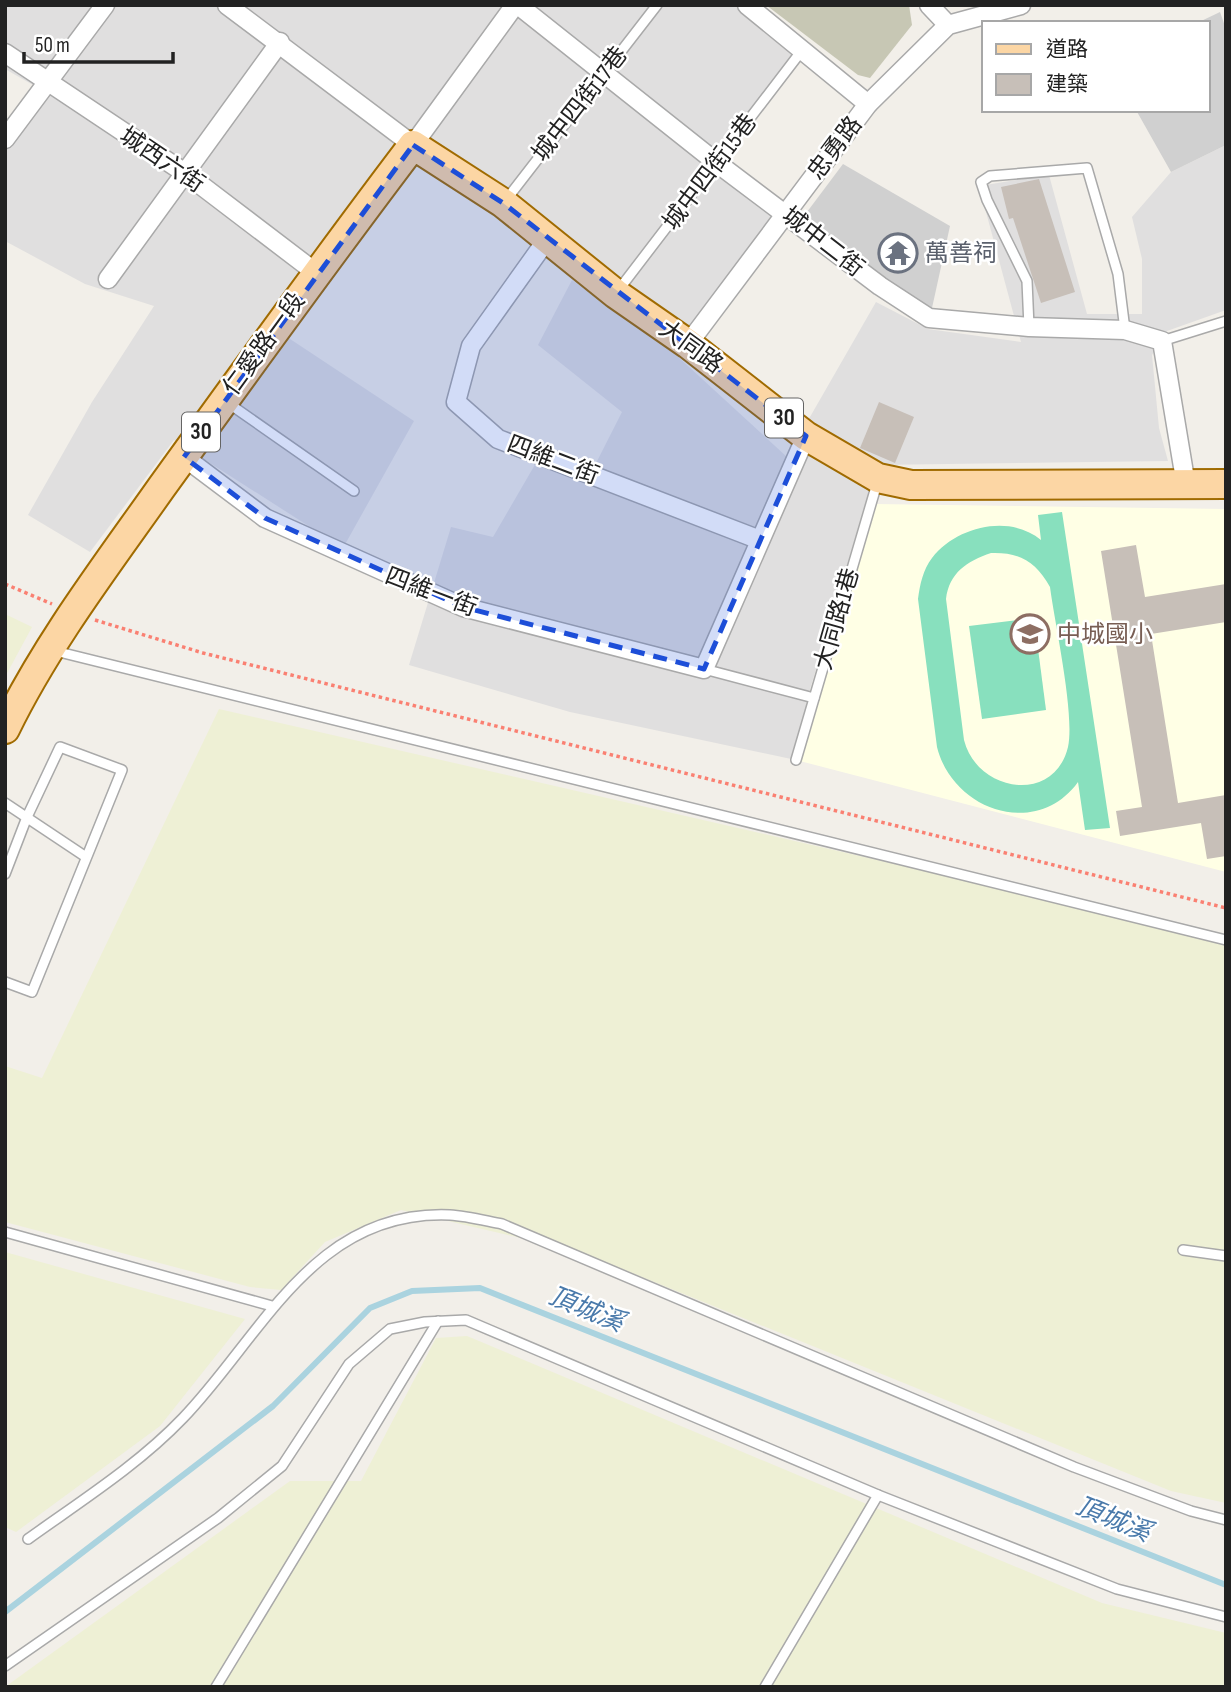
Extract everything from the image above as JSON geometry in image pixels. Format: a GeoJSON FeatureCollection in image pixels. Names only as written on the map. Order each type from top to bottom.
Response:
{"type":"FeatureCollection","features":[{"type":"Feature","properties":{"kind":"main road","name":"大同路"},"geometry":{"type":"LineString","coordinates":[[413,145],[503,203],[616,294],[688,344],[806,436],[878,478],[911,485],[1226,484]]}},
{"type":"Feature","properties":{"kind":"main road","name":"仁愛路一段"},"geometry":{"type":"LineString","coordinates":[[5,729],[73,613],[315,272],[413,145]]}},
{"type":"Feature","properties":{"kind":"street"},"geometry":{"type":"LineString","coordinates":[[5,139],[105,5]]}},
{"type":"Feature","properties":{"kind":"street","name":"大同路"},"geometry":{"type":"LineString","coordinates":[[227,5],[413,145]]}},
{"type":"Feature","properties":{"kind":"street","name":"城中二街"},"geometry":{"type":"LineString","coordinates":[[517,5],[717,163],[786,212],[880,286],[929,318],[1029,327],[1125,330],[1162,341]]}},
{"type":"Feature","properties":{"kind":"street","name":"仁愛路一段"},"geometry":{"type":"LineString","coordinates":[[413,145],[517,5]]}},
{"type":"Feature","properties":{"kind":"street"},"geometry":{"type":"LineString","coordinates":[[747,5],[868,104]]}},
{"type":"Feature","properties":{"kind":"street"},"geometry":{"type":"LineString","coordinates":[[929,5],[948,25]]}},
{"type":"Feature","properties":{"kind":"street","name":"忠勇路"},"geometry":{"type":"LineString","coordinates":[[688,344],[868,104],[948,25],[1021,5]]}},
{"type":"Feature","properties":{"kind":"street"},"geometry":{"type":"LineString","coordinates":[[108,279],[280,43]]}},
{"type":"Feature","properties":{"kind":"street","name":"城西六街"},"geometry":{"type":"LineString","coordinates":[[5,53],[185,173],[315,272]]}},
{"type":"Feature","properties":{"kind":"street","name":"四維二街"},"geometry":{"type":"LineString","coordinates":[[548,238],[471,346],[456,402],[498,439],[760,540]]}},
{"type":"Feature","properties":{"kind":"street"},"geometry":{"type":"LineString","coordinates":[[1162,341],[1186,485]]}},
{"type":"Feature","properties":{"kind":"street"},"geometry":{"type":"LineString","coordinates":[[704,669],[806,436]]}},
{"type":"Feature","properties":{"kind":"street","name":"四維一街"},"geometry":{"type":"LineString","coordinates":[[184,457],[265,518],[463,607],[704,669]]}},
{"type":"Feature","properties":{"kind":"lane","name":"城中四街17巷"},"geometry":{"type":"LineString","coordinates":[[503,203],[657,5]]}},
{"type":"Feature","properties":{"kind":"lane","name":"城中四街15巷"},"geometry":{"type":"LineString","coordinates":[[616,294],[803,49]]}},
{"type":"Feature","properties":{"kind":"lane"},"geometry":{"type":"LineString","coordinates":[[1029,327],[1027,281],[986,200],[981,182],[990,176],[1087,168],[1118,274],[1125,330]]}},
{"type":"Feature","properties":{"kind":"lane"},"geometry":{"type":"LineString","coordinates":[[1162,341],[1226,321]]}},
{"type":"Feature","properties":{"kind":"lane"},"geometry":{"type":"LineString","coordinates":[[223,400],[354,491]]}},
{"type":"Feature","properties":{"kind":"lane","name":"大同路1巷"},"geometry":{"type":"LineString","coordinates":[[796,760],[878,478]]}},
{"type":"Feature","properties":{"kind":"lane"},"geometry":{"type":"LineString","coordinates":[[50,650],[1226,940]]}},
{"type":"Feature","properties":{"kind":"lane","name":"四維一街"},"geometry":{"type":"LineString","coordinates":[[704,669],[814,698]]}},
{"type":"Feature","properties":{"kind":"lane"},"geometry":{"type":"LineString","coordinates":[[5,874],[27,817],[60,747],[122,770],[32,992],[5,982]]}},
{"type":"Feature","properties":{"kind":"lane"},"geometry":{"type":"LineString","coordinates":[[5,803],[86,858]]}},
{"type":"Feature","properties":{"kind":"lane"},"geometry":{"type":"LineString","coordinates":[[29,1539],[140,1458],[184,1418],[272,1306],[331,1250],[390,1221],[450,1215],[502,1224],[1074,1467],[1191,1511],[1226,1520]]}},
{"type":"Feature","properties":{"kind":"lane"},"geometry":{"type":"LineString","coordinates":[[5,1233],[272,1306]]}},
{"type":"Feature","properties":{"kind":"lane"},"geometry":{"type":"LineString","coordinates":[[1183,1250],[1226,1256]]}},
{"type":"Feature","properties":{"kind":"lane"},"geometry":{"type":"LineString","coordinates":[[5,1666],[218,1518],[282,1466],[349,1364],[390,1329],[438,1321],[466,1320],[479,1324],[878,1495],[1117,1588],[1226,1618]]}},
{"type":"Feature","properties":{"kind":"lane"},"geometry":{"type":"LineString","coordinates":[[216,1687],[438,1321]]}},
{"type":"Feature","properties":{"kind":"lane"},"geometry":{"type":"LineString","coordinates":[[765,1687],[878,1495]]}},
{"type":"Feature","properties":{"kind":"path"},"geometry":{"type":"LineString","coordinates":[[5,584],[73,613],[203,653],[1226,908]]}},
{"type":"Feature","properties":{"kind":"highlighted area"},"geometry":{"type":"Polygon","coordinates":[[[413,145],[503,203],[806,436],[704,669],[463,607],[265,518],[184,457],[413,145]]]}},
{"type":"Feature","properties":{"kind":"shaded area"},"geometry":{"type":"Polygon","coordinates":[[[5,5],[747,5],[803,49],[718,163],[786,212],[688,344],[416,158],[284,335],[414,421],[343,548],[174,440],[90,552],[28,515],[92,402],[154,306],[85,284],[5,241],[5,151],[47,93],[5,69],[5,5]]]}},
{"type":"Feature","properties":{"kind":"shaded area"},"geometry":{"type":"Polygon","coordinates":[[[766,5],[909,5],[912,25],[870,78],[858,75],[766,5]]]}},
{"type":"Feature","properties":{"kind":"shaded area"},"geometry":{"type":"Polygon","coordinates":[[[1220,12],[1226,29],[1226,145],[1171,172],[1137,112],[1210,112],[1210,21],[1201,21],[1220,12]]]}},
{"type":"Feature","properties":{"kind":"shaded area"},"geometry":{"type":"Polygon","coordinates":[[[1226,145],[1226,310],[1167,331],[1152,355],[1159,428],[1168,461],[877,465],[808,696],[796,760],[570,712],[409,665],[451,527],[493,537],[540,456],[590,475],[622,412],[538,345],[572,280],[676,355],[787,457],[876,302],[928,329],[1021,342],[979,186],[1049,175],[1087,314],[1142,314],[1142,259],[1132,217],[1171,172],[1226,145]]]}},
{"type":"Feature","properties":{"kind":"shaded area","name":"萬善祠"},"geometry":{"type":"Polygon","coordinates":[[[843,164],[950,226],[932,308],[886,280],[804,216],[843,164]]]}},
{"type":"Feature","properties":{"kind":"shaded area","name":"中城國小"},"geometry":{"type":"Polygon","coordinates":[[[874,504],[1226,509],[1226,872],[796,760],[874,504]]]}},
{"type":"Feature","properties":{"kind":"shaded area"},"geometry":{"type":"Polygon","coordinates":[[[5,614],[32,627],[5,677],[5,614]]]}},
{"type":"Feature","properties":{"kind":"shaded area"},"geometry":{"type":"Polygon","coordinates":[[[219,709],[1226,940],[1226,1503],[1171,1491],[580,1252],[401,1210],[325,1242],[281,1290],[250,1287],[5,1222],[5,1066],[42,1078],[219,709]]]}},
{"type":"Feature","properties":{"kind":"shaded area"},"geometry":{"type":"Polygon","coordinates":[[[5,1252],[245,1319],[160,1426],[16,1532],[5,1527],[5,1252]]]}},
{"type":"Feature","properties":{"kind":"shaded area"},"geometry":{"type":"Polygon","coordinates":[[[467,1336],[1102,1603],[1226,1633],[1226,1687],[5,1687],[290,1481],[361,1481],[436,1338],[467,1336]]]}},
{"type":"Feature","properties":{"kind":"green space"},"geometry":{"type":"Polygon","coordinates":[[[1062,512],[1110,828],[1085,830],[1078,782],[1061,799],[1041,810],[1020,813],[998,810],[978,801],[960,787],[946,769],[937,747],[918,599],[924,572],[932,558],[943,547],[969,531],[984,527],[1014,527],[1041,540],[1038,515],[1062,512]],[[991,553],[961,569],[951,582],[946,599],[964,740],[972,758],[984,771],[999,780],[1016,785],[1032,784],[1048,778],[1060,765],[1068,747],[1067,692],[1050,587],[1039,571],[1026,560],[991,553]]]}},
{"type":"Feature","properties":{"kind":"green space"},"geometry":{"type":"Polygon","coordinates":[[[1034,618],[1046,710],[982,719],[969,626],[1034,618]]]}},
{"type":"Feature","properties":{"kind":"building"},"geometry":{"type":"Polygon","coordinates":[[[1039,179],[1075,292],[1041,303],[1013,218],[1009,219],[1001,187],[1039,179]]]}},
{"type":"Feature","properties":{"kind":"building"},"geometry":{"type":"Polygon","coordinates":[[[879,402],[914,417],[895,463],[860,448],[879,402]]]}},
{"type":"Feature","properties":{"kind":"building"},"geometry":{"type":"Polygon","coordinates":[[[1136,545],[1145,597],[1226,584],[1226,622],[1151,634],[1178,803],[1226,795],[1226,856],[1207,859],[1201,823],[1120,836],[1116,811],[1142,807],[1101,551],[1136,545]]]}},
{"type":"Feature","properties":{"kind":"waterway","name":"頂城溪"},"geometry":{"type":"LineString","coordinates":[[5,1612],[273,1406],[370,1308],[412,1291],[480,1288],[1226,1585]]}},
{"type":"Feature","properties":{"kind":"place","name":"萬善祠"},"geometry":{"type":"Point","coordinates":[898,253]}},
{"type":"Feature","properties":{"kind":"place","name":"中城國小"},"geometry":{"type":"Point","coordinates":[1030,634]}}]}
